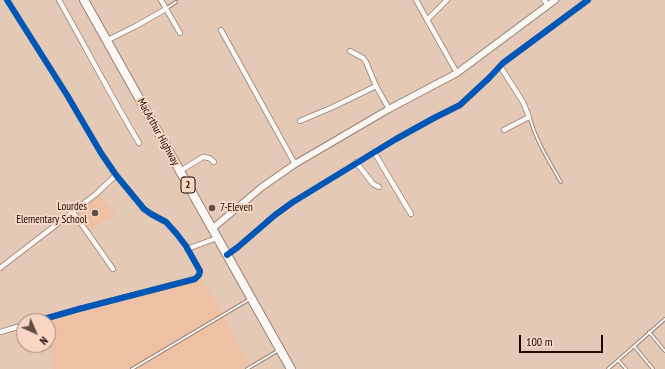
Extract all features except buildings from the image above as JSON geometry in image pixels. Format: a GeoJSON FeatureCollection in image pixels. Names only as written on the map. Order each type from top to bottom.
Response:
{"type":"FeatureCollection","features":[{"type":"Feature","properties":{"kind":"highway","name":"MacArthur Highway"},"geometry":{"type":"LineString","coordinates":[[84,0],[108,40],[291,369]]}},
{"type":"Feature","properties":{"kind":"street"},"geometry":{"type":"LineString","coordinates":[[7,0],[116,175],[144,208],[166,222],[180,237],[200,271],[199,276],[195,279],[56,316]]}},
{"type":"Feature","properties":{"kind":"street"},"geometry":{"type":"LineString","coordinates":[[59,0],[124,119],[139,143]]}},
{"type":"Feature","properties":{"kind":"street"},"geometry":{"type":"LineString","coordinates":[[161,0],[180,33]]}},
{"type":"Feature","properties":{"kind":"street"},"geometry":{"type":"LineString","coordinates":[[416,0],[457,72]]}},
{"type":"Feature","properties":{"kind":"street"},"geometry":{"type":"LineString","coordinates":[[427,20],[447,0]]}},
{"type":"Feature","properties":{"kind":"street"},"geometry":{"type":"LineString","coordinates":[[212,229],[262,187],[296,164],[389,109],[457,72],[546,3],[555,0]]}},
{"type":"Feature","properties":{"kind":"street"},"geometry":{"type":"LineString","coordinates":[[227,255],[284,208],[356,162],[429,120],[460,105],[500,66],[588,0]]}},
{"type":"Feature","properties":{"kind":"street"},"geometry":{"type":"LineString","coordinates":[[108,40],[166,9]]}},
{"type":"Feature","properties":{"kind":"street"},"geometry":{"type":"LineString","coordinates":[[221,30],[296,164]]}},
{"type":"Feature","properties":{"kind":"street"},"geometry":{"type":"LineString","coordinates":[[350,51],[363,58],[366,62],[376,86],[389,109]]}},
{"type":"Feature","properties":{"kind":"street"},"geometry":{"type":"LineString","coordinates":[[500,66],[523,102],[529,117],[504,130]]}},
{"type":"Feature","properties":{"kind":"street"},"geometry":{"type":"LineString","coordinates":[[300,120],[333,108],[376,86]]}},
{"type":"Feature","properties":{"kind":"street"},"geometry":{"type":"LineString","coordinates":[[374,152],[411,214]]}},
{"type":"Feature","properties":{"kind":"street"},"geometry":{"type":"LineString","coordinates":[[180,171],[203,157],[209,158],[214,162]]}},
{"type":"Feature","properties":{"kind":"street"},"geometry":{"type":"LineString","coordinates":[[356,162],[373,184],[379,187]]}},
{"type":"Feature","properties":{"kind":"street"},"geometry":{"type":"LineString","coordinates":[[0,268],[96,194],[116,175]]}},
{"type":"Feature","properties":{"kind":"street"},"geometry":{"type":"LineString","coordinates":[[73,212],[114,269]]}},
{"type":"Feature","properties":{"kind":"street"},"geometry":{"type":"LineString","coordinates":[[187,249],[217,238]]}},
{"type":"Feature","properties":{"kind":"street"},"geometry":{"type":"LineString","coordinates":[[0,332],[16,327]]}},
{"type":"Feature","properties":{"kind":"lane"},"geometry":{"type":"LineString","coordinates":[[166,9],[176,2]]}},
{"type":"Feature","properties":{"kind":"lane"},"geometry":{"type":"LineString","coordinates":[[529,117],[533,131],[540,146],[561,182]]}},
{"type":"Feature","properties":{"kind":"lane"},"geometry":{"type":"LineString","coordinates":[[132,369],[251,299]]}},
{"type":"Feature","properties":{"kind":"lane"},"geometry":{"type":"LineString","coordinates":[[608,369],[665,319]]}},
{"type":"Feature","properties":{"kind":"lane"},"geometry":{"type":"LineString","coordinates":[[649,332],[665,351]]}},
{"type":"Feature","properties":{"kind":"lane"},"geometry":{"type":"LineString","coordinates":[[634,346],[653,369]]}},
{"type":"Feature","properties":{"kind":"lane"},"geometry":{"type":"LineString","coordinates":[[247,369],[280,350]]}},
{"type":"Feature","properties":{"kind":"lane"},"geometry":{"type":"LineString","coordinates":[[618,360],[626,369]]}},
{"type":"Feature","properties":{"kind":"shaded area","name":"Lourdes Elementary School"},"geometry":{"type":"Polygon","coordinates":[[[99,194],[116,214],[89,232],[75,212],[99,194]]]}},
{"type":"Feature","properties":{"kind":"shaded area"},"geometry":{"type":"Polygon","coordinates":[[[201,277],[250,364],[241,369],[53,369],[51,366],[51,353],[56,353],[56,321],[196,281],[201,277]]]}},
{"type":"Feature","properties":{"kind":"cycle path"},"geometry":{"type":"LineString","coordinates":[[7,0],[116,175],[144,209],[166,222],[176,233],[186,246],[200,271],[199,275],[195,279],[56,316]]}},
{"type":"Feature","properties":{"kind":"cycle path"},"geometry":{"type":"LineString","coordinates":[[227,255],[293,202],[396,139],[460,105],[503,63],[588,0]]}},
{"type":"Feature","properties":{"kind":"place","name":"7-Eleven"},"geometry":{"type":"Point","coordinates":[212,208]}},
{"type":"Feature","properties":{"kind":"place","name":"Lourdes Elementary School"},"geometry":{"type":"Point","coordinates":[95,213]}}]}
